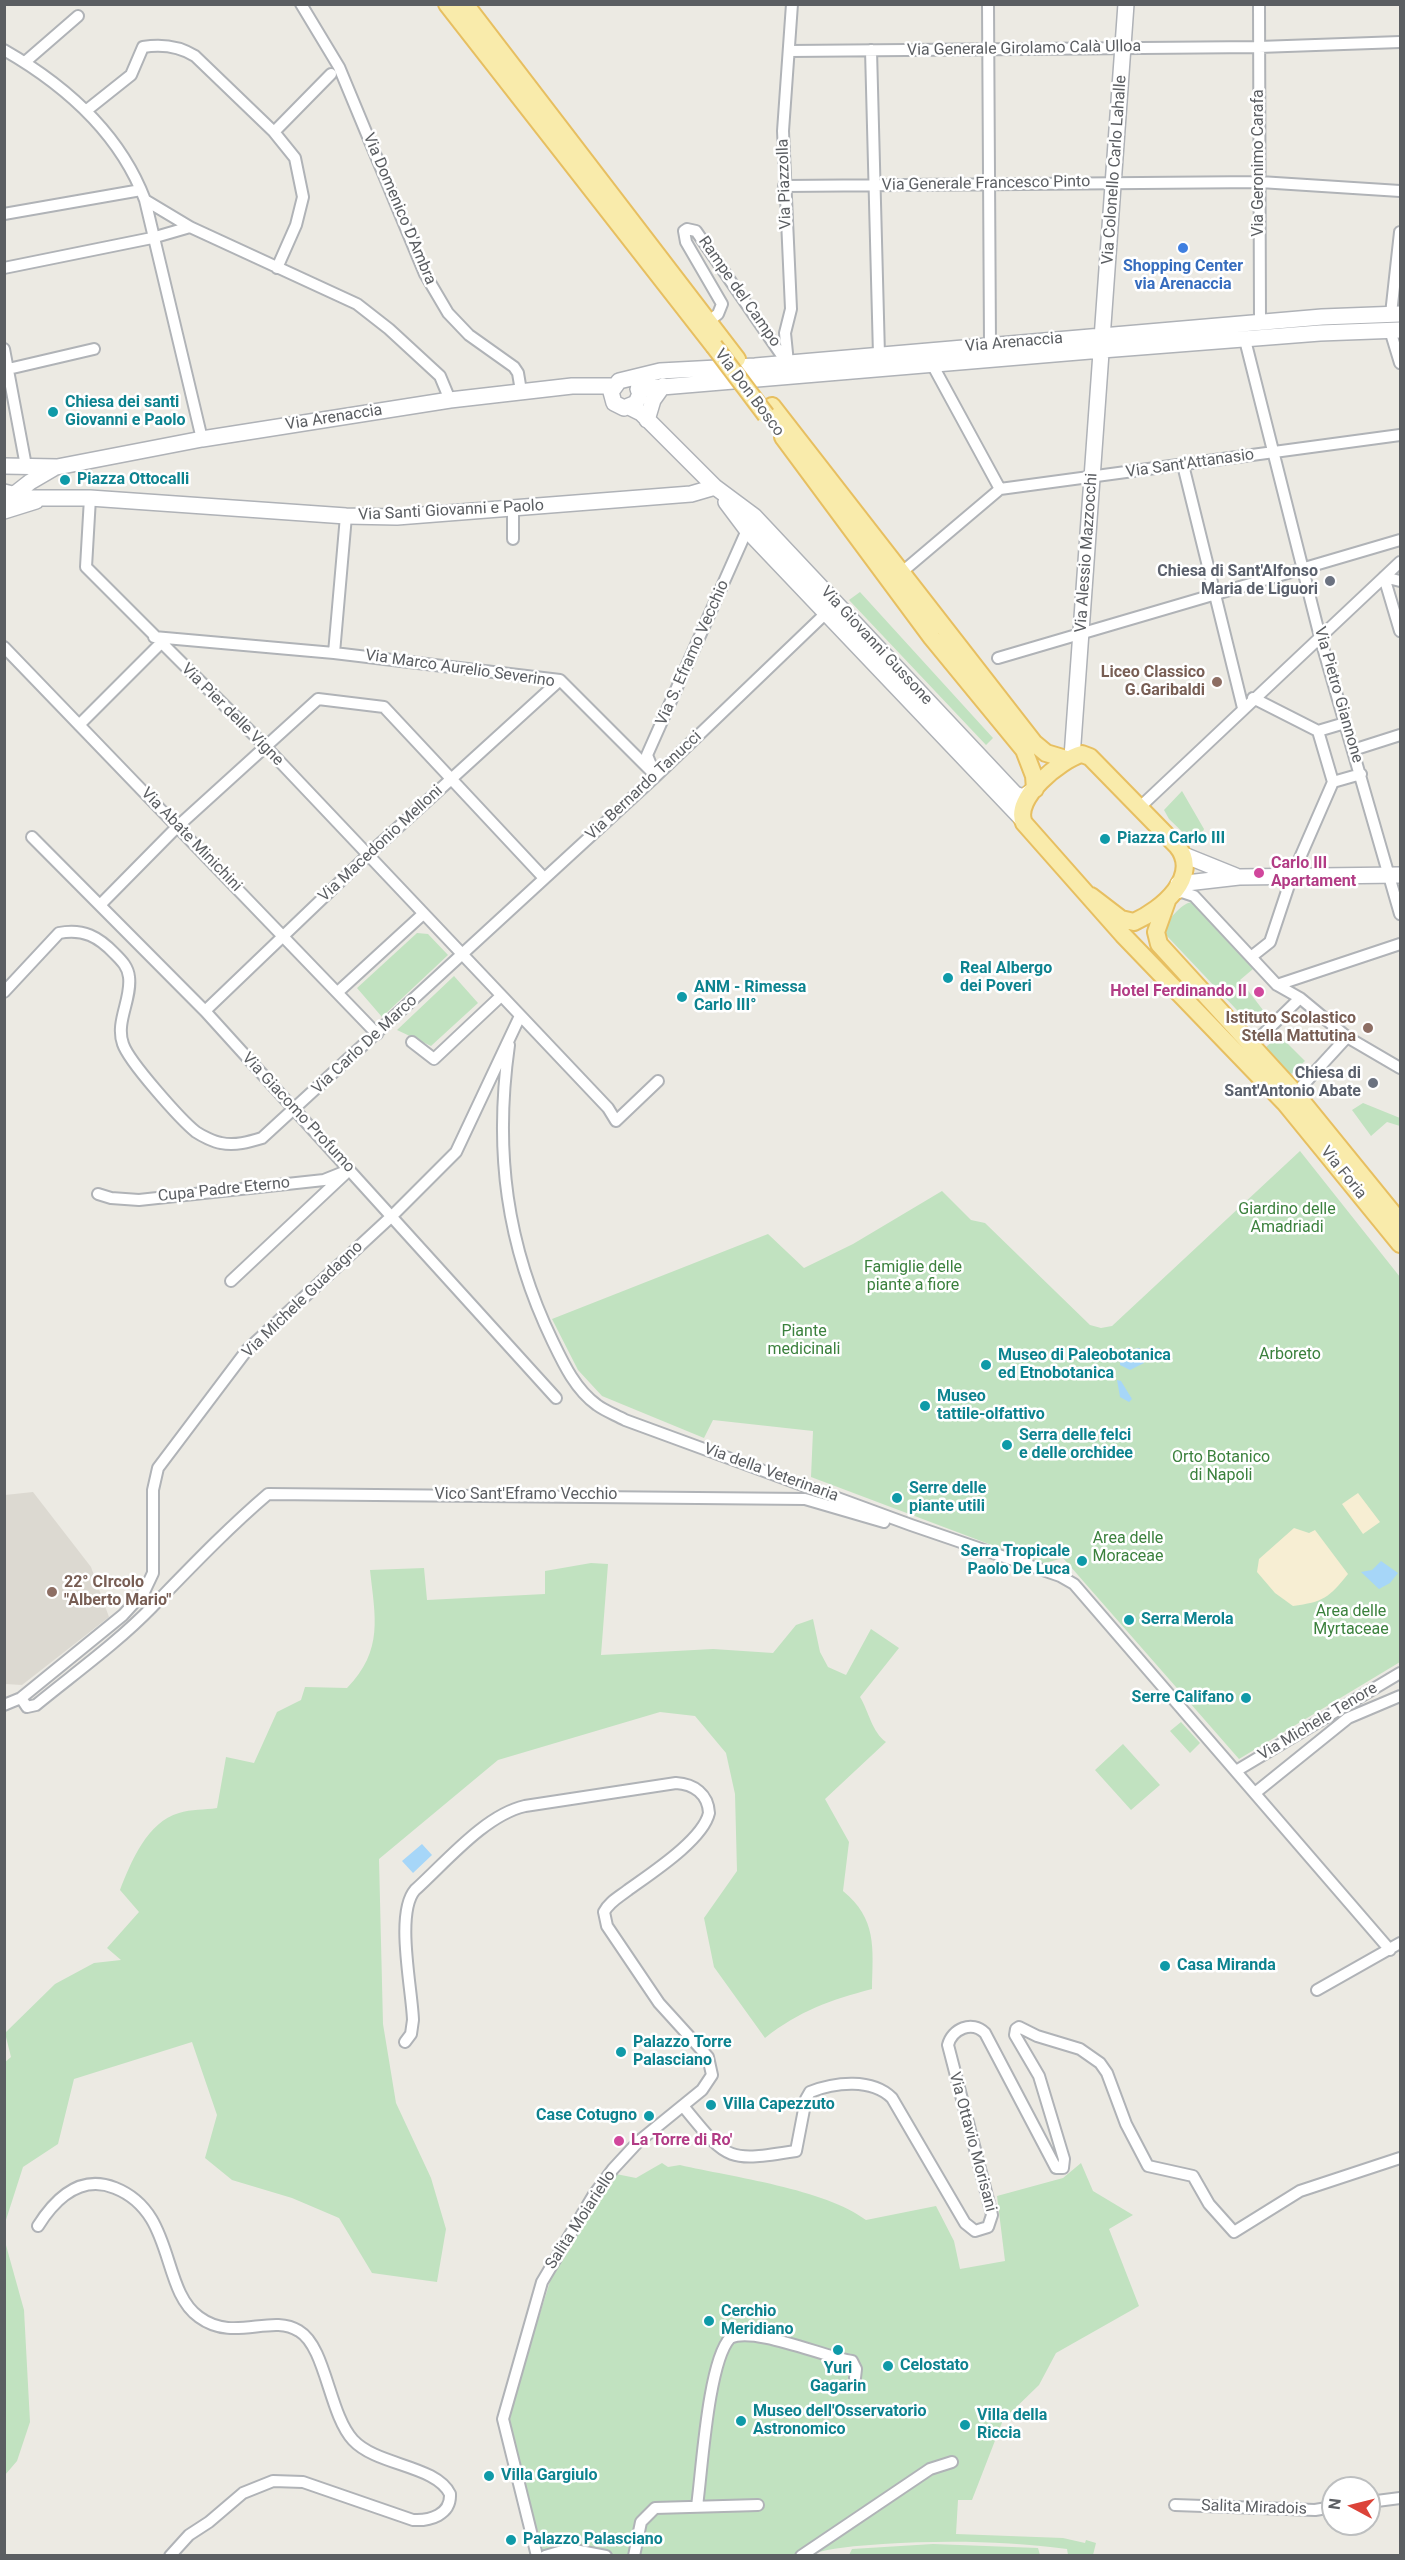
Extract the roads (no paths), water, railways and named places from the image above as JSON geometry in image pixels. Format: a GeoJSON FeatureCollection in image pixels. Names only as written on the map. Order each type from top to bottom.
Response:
{"type":"FeatureCollection","features":[{"type":"Feature","properties":{"kind":"main road","name":"Via Don Bosco"},"geometry":{"type":"LineString","coordinates":[[447,4],[705,325],[737,359],[769,410],[925,628],[1024,750],[1034,776],[1035,789]]}},
{"type":"Feature","properties":{"kind":"main road","name":"Via Don Bosco"},"geometry":{"type":"LineString","coordinates":[[465,4],[705,325],[714,346],[902,572],[1034,742],[1042,751],[1069,758]]}},
{"type":"Feature","properties":{"kind":"main road","name":"Via Colonello Carlo Lahalle"},"geometry":{"type":"LineString","coordinates":[[1103,343],[1126,4]]}},
{"type":"Feature","properties":{"kind":"main road","name":"Via Arenaccia"},"geometry":{"type":"LineString","coordinates":[[637,401],[663,386],[932,364],[1260,322],[1396,314]]}},
{"type":"Feature","properties":{"kind":"main road","name":"Via Arenaccia"},"geometry":{"type":"LineString","coordinates":[[637,401],[660,372],[990,345],[1245,340],[1395,330]]}},
{"type":"Feature","properties":{"kind":"main road","name":"Via Alessio Mazzocchi"},"geometry":{"type":"LineString","coordinates":[[1069,758],[1082,633],[1103,343]]}},
{"type":"Feature","properties":{"kind":"main road","name":"Via Arenaccia"},"geometry":{"type":"LineString","coordinates":[[57,467],[201,439],[521,391],[572,386],[613,386],[619,381],[637,401]]}},
{"type":"Feature","properties":{"kind":"main road","name":"Via Giovanni Gussone"},"geometry":{"type":"LineString","coordinates":[[613,386],[611,395],[614,403],[620,407],[637,401],[715,487],[747,530],[831,609],[1015,794],[1023,796],[1035,789]]}},
{"type":"Feature","properties":{"kind":"main road"},"geometry":{"type":"LineString","coordinates":[[637,401],[653,400],[663,386]]}},
{"type":"Feature","properties":{"kind":"main road"},"geometry":{"type":"LineString","coordinates":[[4,466],[57,467]]}},
{"type":"Feature","properties":{"kind":"main road"},"geometry":{"type":"LineString","coordinates":[[7,496],[57,467]]}},
{"type":"Feature","properties":{"kind":"main road","name":"Via Giovanni Gussone"},"geometry":{"type":"LineString","coordinates":[[715,487],[754,516],[831,609],[1022,819]]}},
{"type":"Feature","properties":{"kind":"main road","name":"Via Santi Giovanni e Paolo"},"geometry":{"type":"LineString","coordinates":[[42,499],[90,498],[346,516],[397,517],[691,494],[715,487]]}},
{"type":"Feature","properties":{"kind":"main road"},"geometry":{"type":"LineString","coordinates":[[7,496],[42,499]]}},
{"type":"Feature","properties":{"kind":"main road"},"geometry":{"type":"LineString","coordinates":[[4,511],[42,499]]}},
{"type":"Feature","properties":{"kind":"main road"},"geometry":{"type":"LineString","coordinates":[[1239,877],[1184,855],[1090,758],[1082,754],[1057,765],[1035,789],[1022,811],[1022,819],[1123,935],[1246,1052]]}},
{"type":"Feature","properties":{"kind":"main road"},"geometry":{"type":"LineString","coordinates":[[1091,896],[1121,919],[1134,922],[1155,911],[1173,891],[1185,873],[1184,855]]}},
{"type":"Feature","properties":{"kind":"main road"},"geometry":{"type":"LineString","coordinates":[[1173,891],[1239,877],[1394,875]]}},
{"type":"Feature","properties":{"kind":"main road"},"geometry":{"type":"LineString","coordinates":[[1173,891],[1156,938],[1246,1052]]}},
{"type":"Feature","properties":{"kind":"main road","name":"Via Foria"},"geometry":{"type":"LineString","coordinates":[[1246,1052],[1401,1222]]}},
{"type":"Feature","properties":{"kind":"main road","name":"Via Foria"},"geometry":{"type":"LineString","coordinates":[[1290,1099],[1401,1244]]}},
{"type":"Feature","properties":{"kind":"street","name":"Via Domenico D'Ambra"},"geometry":{"type":"LineString","coordinates":[[301,4],[339,67],[425,274],[448,313],[469,335],[514,367],[518,373],[521,391]]}},
{"type":"Feature","properties":{"kind":"street","name":"Via Piazzolla"},"geometry":{"type":"LineString","coordinates":[[788,363],[785,333],[791,309],[784,186],[783,109],[792,4]]}},
{"type":"Feature","properties":{"kind":"street"},"geometry":{"type":"LineString","coordinates":[[988,4],[990,345]]}},
{"type":"Feature","properties":{"kind":"street","name":"Via Geronimo Carafa"},"geometry":{"type":"LineString","coordinates":[[1259,4],[1260,322]]}},
{"type":"Feature","properties":{"kind":"street"},"geometry":{"type":"LineString","coordinates":[[26,62],[78,16]]}},
{"type":"Feature","properties":{"kind":"street","name":"Via Generale Girolamo Calà Ulloa"},"geometry":{"type":"LineString","coordinates":[[789,51],[1123,48],[1401,42]]}},
{"type":"Feature","properties":{"kind":"street"},"geometry":{"type":"LineString","coordinates":[[87,110],[131,75],[143,47],[160,45],[188,51],[195,56],[274,132],[295,158],[303,197],[296,225],[277,267]]}},
{"type":"Feature","properties":{"kind":"street"},"geometry":{"type":"LineString","coordinates":[[4,50],[26,62],[87,110],[132,172],[143,195],[201,439]]}},
{"type":"Feature","properties":{"kind":"street"},"geometry":{"type":"LineString","coordinates":[[871,50],[879,355]]}},
{"type":"Feature","properties":{"kind":"street"},"geometry":{"type":"LineString","coordinates":[[274,132],[332,74]]}},
{"type":"Feature","properties":{"kind":"street","name":"Via Generale Francesco Pinto"},"geometry":{"type":"LineString","coordinates":[[784,186],[1260,182],[1401,191]]}},
{"type":"Feature","properties":{"kind":"street"},"geometry":{"type":"LineString","coordinates":[[5,212],[143,195],[190,227],[357,304],[389,329],[440,376],[450,400]]}},
{"type":"Feature","properties":{"kind":"street"},"geometry":{"type":"LineString","coordinates":[[4,268],[152,238],[190,227]]}},
{"type":"Feature","properties":{"kind":"street","name":"Rampe del Campo"},"geometry":{"type":"LineString","coordinates":[[705,325],[718,314],[722,304],[686,242],[684,231],[687,228],[696,231],[788,363]]}},
{"type":"Feature","properties":{"kind":"street"},"geometry":{"type":"LineString","coordinates":[[1396,314],[1401,232]]}},
{"type":"Feature","properties":{"kind":"street"},"geometry":{"type":"LineString","coordinates":[[1395,330],[1401,363]]}},
{"type":"Feature","properties":{"kind":"street","name":"Via Pietro Giannone"},"geometry":{"type":"LineString","coordinates":[[1245,340],[1320,637],[1353,750],[1394,875],[1401,914]]}},
{"type":"Feature","properties":{"kind":"street"},"geometry":{"type":"LineString","coordinates":[[4,349],[26,466]]}},
{"type":"Feature","properties":{"kind":"street"},"geometry":{"type":"LineString","coordinates":[[7,370],[94,349]]}},
{"type":"Feature","properties":{"kind":"street"},"geometry":{"type":"LineString","coordinates":[[902,572],[1000,489],[932,364]]}},
{"type":"Feature","properties":{"kind":"street","name":"Via Sant'Attanasio"},"geometry":{"type":"LineString","coordinates":[[1000,489],[1401,435]]}},
{"type":"Feature","properties":{"kind":"street"},"geometry":{"type":"LineString","coordinates":[[1183,465],[1243,708]]}},
{"type":"Feature","properties":{"kind":"street","name":"Via Pier delle Vigne"},"geometry":{"type":"LineString","coordinates":[[90,498],[86,567],[265,746],[422,915],[501,996]]}},
{"type":"Feature","properties":{"kind":"street"},"geometry":{"type":"LineString","coordinates":[[513,509],[513,538]]}},
{"type":"Feature","properties":{"kind":"street"},"geometry":{"type":"LineString","coordinates":[[334,653],[346,516]]}},
{"type":"Feature","properties":{"kind":"street","name":"Via S. Eframo Vecchio"},"geometry":{"type":"LineString","coordinates":[[656,776],[647,755],[747,530]]}},
{"type":"Feature","properties":{"kind":"street"},"geometry":{"type":"LineString","coordinates":[[998,658],[1401,540]]}},
{"type":"Feature","properties":{"kind":"street"},"geometry":{"type":"LineString","coordinates":[[1139,808],[1253,698],[1401,562]]}},
{"type":"Feature","properties":{"kind":"street"},"geometry":{"type":"LineString","coordinates":[[1384,578],[1401,581]]}},
{"type":"Feature","properties":{"kind":"street"},"geometry":{"type":"LineString","coordinates":[[1384,578],[1401,631]]}},
{"type":"Feature","properties":{"kind":"street","name":"Via Bernardo Tanucci"},"geometry":{"type":"LineString","coordinates":[[460,955],[656,776],[831,609]]}},
{"type":"Feature","properties":{"kind":"street"},"geometry":{"type":"LineString","coordinates":[[79,725],[157,640]]}},
{"type":"Feature","properties":{"kind":"street","name":"Via Marco Aurelio Severino"},"geometry":{"type":"LineString","coordinates":[[157,640],[334,653],[560,680],[656,776]]}},
{"type":"Feature","properties":{"kind":"street","name":"Via Abate Minichini"},"geometry":{"type":"LineString","coordinates":[[4,647],[339,991],[377,1034]]}},
{"type":"Feature","properties":{"kind":"street","name":"Via Macedonio Melloni"},"geometry":{"type":"LineString","coordinates":[[205,1011],[367,856],[560,680]]}},
{"type":"Feature","properties":{"kind":"street"},"geometry":{"type":"LineString","coordinates":[[1253,698],[1318,731],[1345,723]]}},
{"type":"Feature","properties":{"kind":"street"},"geometry":{"type":"LineString","coordinates":[[100,904],[177,827],[318,699],[384,707],[544,878]]}},
{"type":"Feature","properties":{"kind":"street"},"geometry":{"type":"LineString","coordinates":[[1251,957],[1270,942],[1292,876],[1333,782],[1318,731]]}},
{"type":"Feature","properties":{"kind":"street"},"geometry":{"type":"LineString","coordinates":[[1353,750],[1401,735]]}},
{"type":"Feature","properties":{"kind":"street"},"geometry":{"type":"LineString","coordinates":[[1333,782],[1361,774]]}},
{"type":"Feature","properties":{"kind":"street","name":"Via Giacomo Profumo"},"geometry":{"type":"LineString","coordinates":[[32,837],[205,1011],[294,1111],[393,1215],[556,1398]]}},
{"type":"Feature","properties":{"kind":"street"},"geometry":{"type":"LineString","coordinates":[[1173,891],[1194,896],[1277,985],[1300,998],[1347,1037],[1401,1068]]}},
{"type":"Feature","properties":{"kind":"street"},"geometry":{"type":"LineString","coordinates":[[339,991],[422,915]]}},
{"type":"Feature","properties":{"kind":"street","name":"Via Carlo De Marco"},"geometry":{"type":"LineString","coordinates":[[4,992],[59,933],[68,931],[92,934],[100,938],[126,966],[130,978],[121,1027],[122,1042],[130,1060],[197,1132],[221,1143],[244,1144],[262,1138],[294,1111],[460,955]]}},
{"type":"Feature","properties":{"kind":"street"},"geometry":{"type":"LineString","coordinates":[[1277,985],[1401,944]]}},
{"type":"Feature","properties":{"kind":"street"},"geometry":{"type":"LineString","coordinates":[[412,1042],[434,1059],[501,996],[608,1108],[616,1121],[658,1081]]}},
{"type":"Feature","properties":{"kind":"street"},"geometry":{"type":"LineString","coordinates":[[1246,1052],[1300,998]]}},
{"type":"Feature","properties":{"kind":"street"},"geometry":{"type":"LineString","coordinates":[[509,1045],[520,1016]]}},
{"type":"Feature","properties":{"kind":"street"},"geometry":{"type":"LineString","coordinates":[[1290,1099],[1347,1037]]}},
{"type":"Feature","properties":{"kind":"street","name":"Via Michele Guadagno"},"geometry":{"type":"LineString","coordinates":[[21,1698],[123,1616],[144,1592],[153,1573],[153,1490],[158,1468],[247,1350],[393,1215],[456,1152],[495,1067],[509,1045]]}},
{"type":"Feature","properties":{"kind":"street","name":"Via della Veterinaria"},"geometry":{"type":"LineString","coordinates":[[509,1045],[502,1107],[506,1197],[518,1249],[540,1315],[569,1375],[596,1405],[625,1419],[911,1525],[1060,1576],[1074,1584],[1390,1950]]}},
{"type":"Feature","properties":{"kind":"street"},"geometry":{"type":"LineString","coordinates":[[231,1281],[350,1170]]}},
{"type":"Feature","properties":{"kind":"street","name":"Cupa Padre Eterno"},"geometry":{"type":"LineString","coordinates":[[98,1194],[139,1200],[324,1180],[350,1170]]}},
{"type":"Feature","properties":{"kind":"street","name":"Vico Sant'Eframo Vecchio"},"geometry":{"type":"LineString","coordinates":[[21,1698],[27,1707],[36,1705],[103,1651],[248,1510],[268,1494],[805,1499],[884,1522],[911,1525]]}},
{"type":"Feature","properties":{"kind":"street","name":"Via Michele Tenore"},"geometry":{"type":"LineString","coordinates":[[1236,1771],[1401,1673]]}},
{"type":"Feature","properties":{"kind":"street"},"geometry":{"type":"LineString","coordinates":[[1255,1793],[1347,1719],[1401,1696]]}},
{"type":"Feature","properties":{"kind":"street"},"geometry":{"type":"LineString","coordinates":[[4,1705],[21,1698]]}},
{"type":"Feature","properties":{"kind":"street"},"geometry":{"type":"LineString","coordinates":[[1340,1708],[1347,1719]]}},
{"type":"Feature","properties":{"kind":"street","name":"Salita Moiariello"},"geometry":{"type":"LineString","coordinates":[[405,2042],[411,2034],[413,2020],[406,1921],[409,1899],[496,1817],[530,1805],[676,1783],[699,1791],[706,1799],[709,1809],[704,1826],[673,1855],[606,1909],[605,1923],[659,2003],[701,2048],[712,2066],[712,2075],[707,2084],[683,2106],[632,2147],[603,2181],[542,2282],[504,2417],[537,2556]]}},
{"type":"Feature","properties":{"kind":"street"},"geometry":{"type":"LineString","coordinates":[[1317,1990],[1401,1944]]}},
{"type":"Feature","properties":{"kind":"street","name":"Via Ottavio Morisani"},"geometry":{"type":"LineString","coordinates":[[683,2106],[720,2147],[731,2155],[749,2158],[796,2151],[806,2098],[810,2092],[861,2083],[871,2084],[892,2098],[965,2223],[971,2229],[980,2231],[988,2227],[992,2215],[949,2052],[949,2040],[954,2033],[964,2027],[983,2030],[1053,2164],[1061,2169],[1064,2159],[1039,2076],[1015,2035],[1019,2026],[1027,2031],[1080,2049],[1100,2063],[1107,2073],[1126,2124],[1148,2166],[1193,2176],[1209,2204],[1234,2232],[1300,2191],[1401,2158]]}},
{"type":"Feature","properties":{"kind":"street"},"geometry":{"type":"LineString","coordinates":[[38,2226],[56,2202],[75,2189],[103,2184],[129,2195],[150,2216],[183,2297],[195,2314],[221,2328],[284,2326],[303,2334],[312,2346],[339,2414],[354,2441],[380,2458],[441,2482],[450,2494],[449,2504],[441,2514],[429,2519],[413,2520],[303,2482],[273,2481],[247,2490],[185,2538],[170,2556]]}},
{"type":"Feature","properties":{"kind":"street"},"geometry":{"type":"LineString","coordinates":[[697,2506],[713,2381],[725,2345],[730,2338],[743,2335],[795,2345],[852,2361],[856,2369],[855,2379]]}},
{"type":"Feature","properties":{"kind":"street"},"geometry":{"type":"LineString","coordinates":[[801,2556],[930,2469],[952,2462]]}},
{"type":"Feature","properties":{"kind":"street"},"geometry":{"type":"LineString","coordinates":[[1381,2500],[1401,2498]]}},
{"type":"Feature","properties":{"kind":"street"},"geometry":{"type":"LineString","coordinates":[[634,2556],[640,2525],[647,2513],[661,2507],[758,2505]]}},
{"type":"Feature","properties":{"kind":"street","name":"Salita Miradois"},"geometry":{"type":"LineString","coordinates":[[1175,2505],[1321,2509]]}},
{"type":"Feature","properties":{"kind":"street"},"geometry":{"type":"LineString","coordinates":[[545,2556],[569,2549],[606,2556]]}},
{"type":"Feature","properties":{"kind":"water"},"geometry":{"type":"Polygon","coordinates":[[[1139,1348],[1142,1351],[1144,1363],[1130,1370],[1120,1365],[1120,1361],[1130,1360],[1134,1349],[1139,1348]]]}},
{"type":"Feature","properties":{"kind":"water"},"geometry":{"type":"Polygon","coordinates":[[[1117,1380],[1121,1381],[1132,1399],[1129,1402],[1120,1397],[1117,1380]]]}},
{"type":"Feature","properties":{"kind":"water"},"geometry":{"type":"Polygon","coordinates":[[[1381,1561],[1398,1573],[1390,1583],[1379,1589],[1361,1572],[1372,1570],[1381,1561]]]}},
{"type":"Feature","properties":{"kind":"water"},"geometry":{"type":"Polygon","coordinates":[[[422,1844],[432,1855],[413,1873],[402,1861],[422,1844]]]}},
{"type":"Feature","properties":{"kind":"place","name":"Shopping Center via Arenaccia"},"geometry":{"type":"Point","coordinates":[1183,248]}},
{"type":"Feature","properties":{"kind":"place","name":"Chiesa dei santi Giovanni e Paolo"},"geometry":{"type":"Point","coordinates":[53,412]}},
{"type":"Feature","properties":{"kind":"place","name":"Piazza Ottocalli"},"geometry":{"type":"Point","coordinates":[65,480]}},
{"type":"Feature","properties":{"kind":"place","name":"Chiesa di Sant'Alfonso Maria de Liguori"},"geometry":{"type":"Point","coordinates":[1330,581]}},
{"type":"Feature","properties":{"kind":"place","name":"Liceo Classico G.Garibaldi"},"geometry":{"type":"Point","coordinates":[1217,682]}},
{"type":"Feature","properties":{"kind":"place","name":"Piazza Carlo III"},"geometry":{"type":"Point","coordinates":[1105,839]}},
{"type":"Feature","properties":{"kind":"place","name":"Carlo III Apartament"},"geometry":{"type":"Point","coordinates":[1259,873]}},
{"type":"Feature","properties":{"kind":"place","name":"Real Albergo dei Poveri"},"geometry":{"type":"Point","coordinates":[948,978]}},
{"type":"Feature","properties":{"kind":"place","name":"Hotel Ferdinando II"},"geometry":{"type":"Point","coordinates":[1259,992]}},
{"type":"Feature","properties":{"kind":"place","name":"ANM - Rimessa Carlo III°"},"geometry":{"type":"Point","coordinates":[682,997]}},
{"type":"Feature","properties":{"kind":"place","name":"Istituto Scolastico Stella Mattutina"},"geometry":{"type":"Point","coordinates":[1368,1028]}},
{"type":"Feature","properties":{"kind":"place","name":"Chiesa di Sant'Antonio Abate"},"geometry":{"type":"Point","coordinates":[1373,1083]}},
{"type":"Feature","properties":{"kind":"place","name":"Museo di Paleobotanica ed Etnobotanica"},"geometry":{"type":"Point","coordinates":[986,1365]}},
{"type":"Feature","properties":{"kind":"place","name":"Museo tattile-olfattivo"},"geometry":{"type":"Point","coordinates":[925,1406]}},
{"type":"Feature","properties":{"kind":"place","name":"Serra delle felci e delle orchidee"},"geometry":{"type":"Point","coordinates":[1007,1445]}},
{"type":"Feature","properties":{"kind":"place","name":"Serre delle piante utili"},"geometry":{"type":"Point","coordinates":[897,1498]}},
{"type":"Feature","properties":{"kind":"place","name":"Serra Tropicale Paolo De Luca"},"geometry":{"type":"Point","coordinates":[1082,1561]}},
{"type":"Feature","properties":{"kind":"place","name":"22° CIrcolo \"Alberto Mario\""},"geometry":{"type":"Point","coordinates":[52,1592]}},
{"type":"Feature","properties":{"kind":"place","name":"Serra Merola"},"geometry":{"type":"Point","coordinates":[1129,1620]}},
{"type":"Feature","properties":{"kind":"place","name":"Serre Califano"},"geometry":{"type":"Point","coordinates":[1246,1698]}},
{"type":"Feature","properties":{"kind":"place","name":"Casa Miranda"},"geometry":{"type":"Point","coordinates":[1165,1966]}},
{"type":"Feature","properties":{"kind":"place","name":"Palazzo Torre Palasciano"},"geometry":{"type":"Point","coordinates":[621,2052]}},
{"type":"Feature","properties":{"kind":"place","name":"Villa Capezzuto"},"geometry":{"type":"Point","coordinates":[711,2105]}},
{"type":"Feature","properties":{"kind":"place","name":"Case Cotugno"},"geometry":{"type":"Point","coordinates":[649,2116]}},
{"type":"Feature","properties":{"kind":"place","name":"La Torre di Ro'"},"geometry":{"type":"Point","coordinates":[619,2141]}},
{"type":"Feature","properties":{"kind":"place","name":"Cerchio Meridiano"},"geometry":{"type":"Point","coordinates":[709,2321]}},
{"type":"Feature","properties":{"kind":"place","name":"Yuri Gagarin"},"geometry":{"type":"Point","coordinates":[838,2350]}},
{"type":"Feature","properties":{"kind":"place","name":"Celostato"},"geometry":{"type":"Point","coordinates":[888,2366]}},
{"type":"Feature","properties":{"kind":"place","name":"Museo dell'Osservatorio Astronomico"},"geometry":{"type":"Point","coordinates":[741,2421]}},
{"type":"Feature","properties":{"kind":"place","name":"Villa della Riccia"},"geometry":{"type":"Point","coordinates":[965,2425]}},
{"type":"Feature","properties":{"kind":"place","name":"Villa Gargiulo"},"geometry":{"type":"Point","coordinates":[489,2476]}},
{"type":"Feature","properties":{"kind":"place","name":"Palazzo Palasciano"},"geometry":{"type":"Point","coordinates":[511,2540]}},
{"type":"Feature","properties":{"kind":"park label","name":"Giardino delle Amadriadi"},"geometry":{"type":"Point","coordinates":[1287,1219]}},
{"type":"Feature","properties":{"kind":"park label","name":"Famiglie delle piante a fiore"},"geometry":{"type":"Point","coordinates":[913,1277]}},
{"type":"Feature","properties":{"kind":"park label","name":"Piante medicinali"},"geometry":{"type":"Point","coordinates":[804,1341]}},
{"type":"Feature","properties":{"kind":"park label","name":"Arboreto"},"geometry":{"type":"Point","coordinates":[1290,1355]}},
{"type":"Feature","properties":{"kind":"park label","name":"Orto Botanico di Napoli"},"geometry":{"type":"Point","coordinates":[1221,1467]}},
{"type":"Feature","properties":{"kind":"park label","name":"Area delle Moraceae"},"geometry":{"type":"Point","coordinates":[1128,1548]}},
{"type":"Feature","properties":{"kind":"park label","name":"Area delle Myrtaceae"},"geometry":{"type":"Point","coordinates":[1351,1621]}}]}
